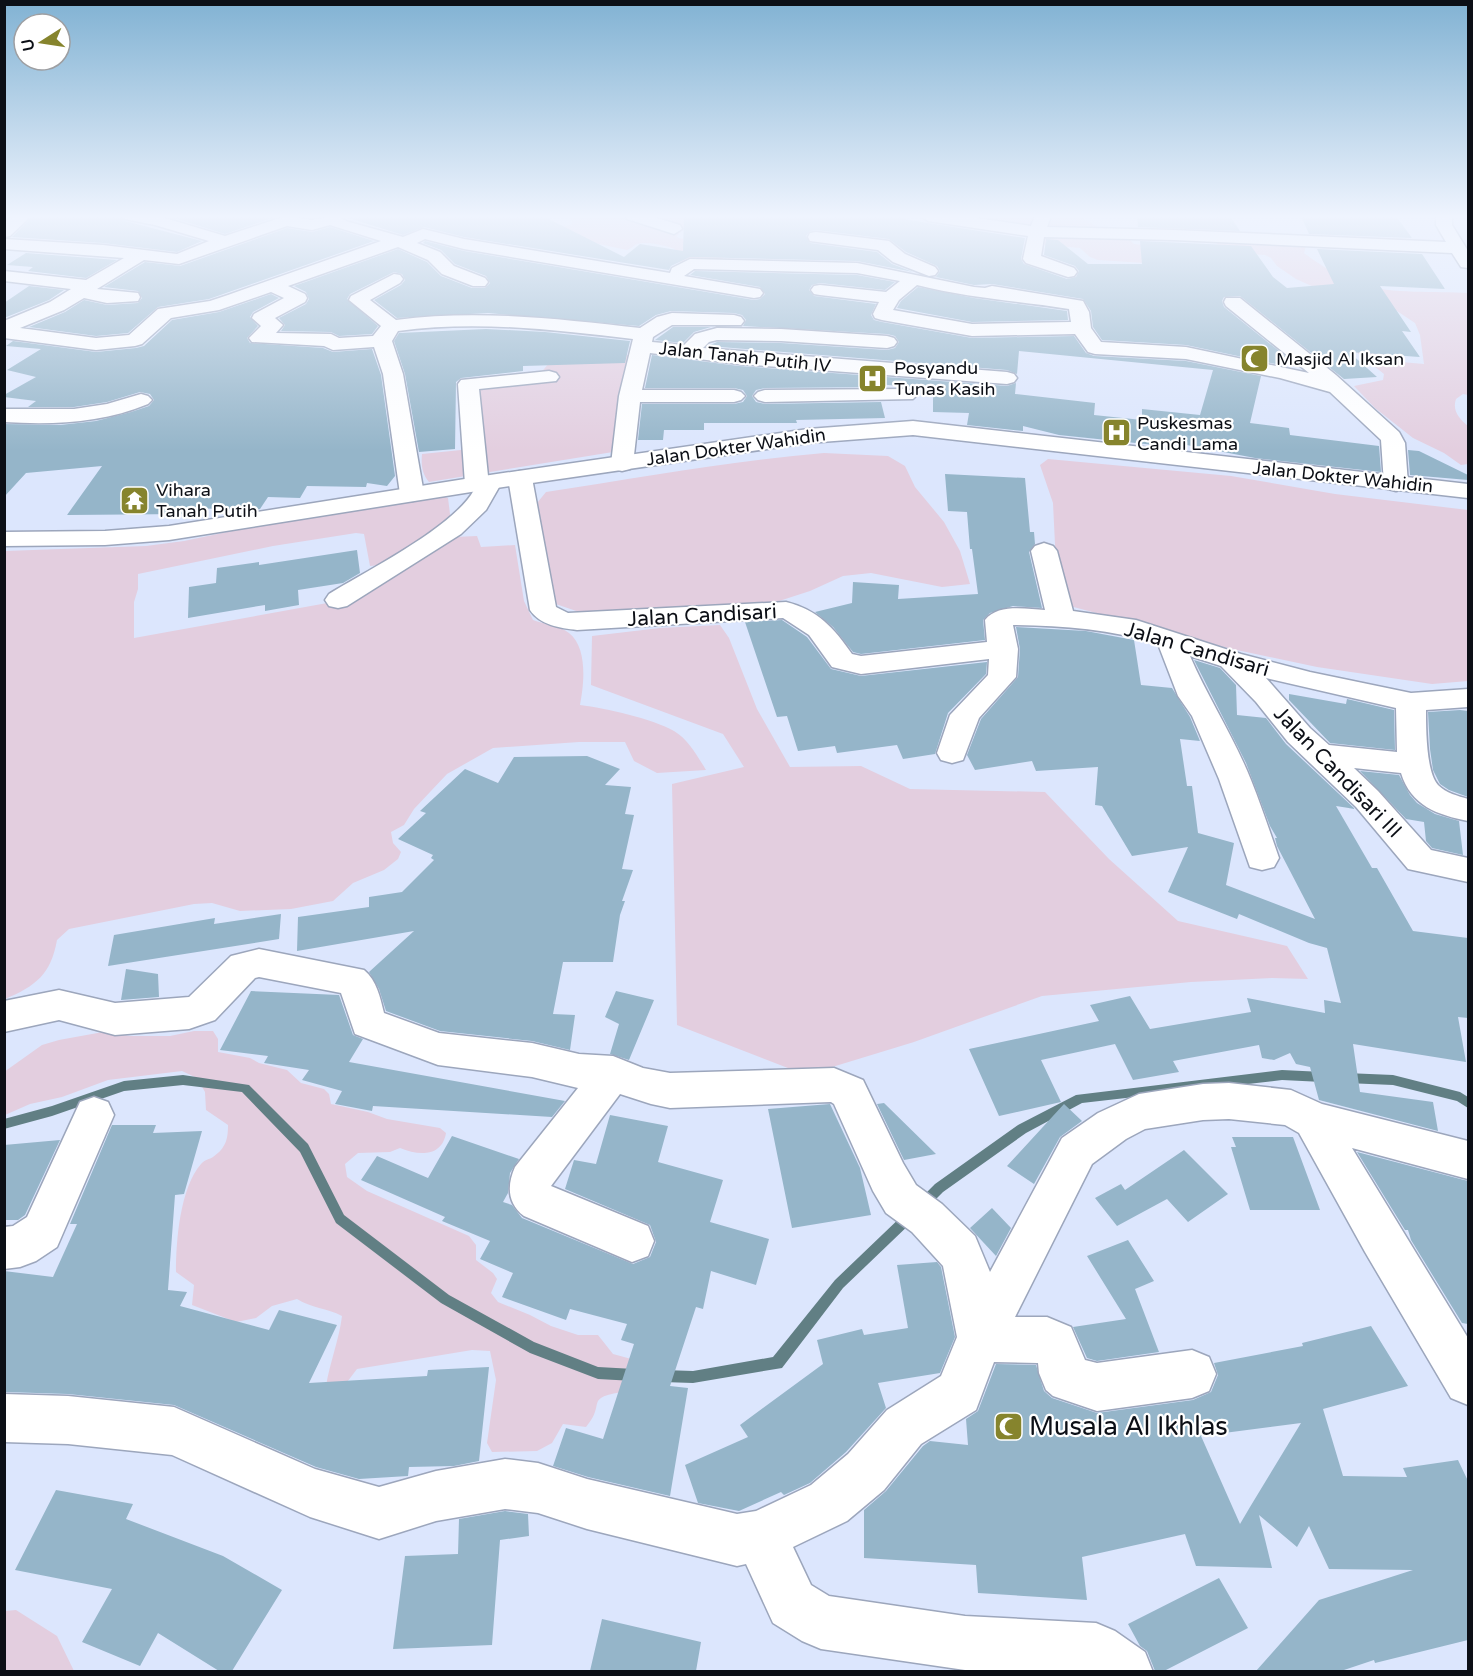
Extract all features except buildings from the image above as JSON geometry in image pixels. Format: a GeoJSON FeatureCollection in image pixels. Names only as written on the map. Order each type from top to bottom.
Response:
{"type":"FeatureCollection","features":[{"type":"Feature","properties":{"kind":"main road"},"geometry":{"type":"LineString","coordinates":[[9,334],[75,294]]}},
{"type":"Feature","properties":{"kind":"main road"},"geometry":{"type":"LineString","coordinates":[[100,294],[107,297],[131,297]]}},
{"type":"Feature","properties":{"kind":"main road"},"geometry":{"type":"LineString","coordinates":[[9,334],[96,344],[135,340],[165,313],[212,306],[245,294]]}},
{"type":"Feature","properties":{"kind":"main road"},"geometry":{"type":"LineString","coordinates":[[290,294],[298,298],[261,318],[273,325],[259,338],[331,340],[333,344],[387,333],[414,322],[420,316],[458,294]]}},
{"type":"Feature","properties":{"kind":"main road"},"geometry":{"type":"LineString","coordinates":[[368,294],[358,300],[387,333],[412,494]]}},
{"type":"Feature","properties":{"kind":"main road"},"geometry":{"type":"LineString","coordinates":[[857,294],[891,298]]}},
{"type":"Feature","properties":{"kind":"main road"},"geometry":{"type":"LineString","coordinates":[[896,294],[881,313],[883,315],[972,330],[1081,328]]}},
{"type":"Feature","properties":{"kind":"main road"},"geometry":{"type":"LineString","coordinates":[[990,294],[1076,305],[1080,312],[1081,328],[1095,348],[1175,351],[1283,372],[1337,387]]}},
{"type":"Feature","properties":{"kind":"main road"},"geometry":{"type":"LineString","coordinates":[[1006,294],[1013,296]]}},
{"type":"Feature","properties":{"kind":"main road"},"geometry":{"type":"LineString","coordinates":[[1233,303],[1337,387],[1392,440],[1396,484]]}},
{"type":"Feature","properties":{"kind":"main road"},"geometry":{"type":"LineString","coordinates":[[622,464],[630,396],[642,340],[664,321],[672,319],[736,321],[748,317]]}},
{"type":"Feature","properties":{"kind":"main road","name":"Jalan Tanah Putih IV"},"geometry":{"type":"LineString","coordinates":[[414,322],[482,319],[642,340],[688,352],[1007,378]]}},
{"type":"Feature","properties":{"kind":"main road"},"geometry":{"type":"LineString","coordinates":[[688,352],[702,338],[717,334],[781,335],[887,342]]}},
{"type":"Feature","properties":{"kind":"main road"},"geometry":{"type":"LineString","coordinates":[[1186,340],[1212,349],[1232,362]]}},
{"type":"Feature","properties":{"kind":"main road"},"geometry":{"type":"LineString","coordinates":[[900,371],[913,428]]}},
{"type":"Feature","properties":{"kind":"main road"},"geometry":{"type":"LineString","coordinates":[[338,600],[452,530],[478,505],[483,483],[468,384],[549,376]]}},
{"type":"Feature","properties":{"kind":"main road"},"geometry":{"type":"LineString","coordinates":[[765,396],[906,395]]}},
{"type":"Feature","properties":{"kind":"main road"},"geometry":{"type":"LineString","coordinates":[[630,396],[734,396]]}},
{"type":"Feature","properties":{"kind":"main road"},"geometry":{"type":"LineString","coordinates":[[4,415],[34,418],[72,416],[126,406],[141,400]]}},
{"type":"Feature","properties":{"kind":"main road","name":"Jalan Dokter Wahidin"},"geometry":{"type":"LineString","coordinates":[[4,539],[105,538],[169,533],[483,483],[832,433],[913,428],[1396,484],[1468,490]]}},
{"type":"Feature","properties":{"kind":"main road","name":"Jalan Candisari"},"geometry":{"type":"LineString","coordinates":[[520,478],[543,610],[552,617],[578,622],[786,610],[816,625],[824,632],[842,661],[852,665],[1004,649],[999,620],[1003,617],[1061,618],[1136,628],[1231,660],[1310,681],[1411,702],[1468,698]]}},
{"type":"Feature","properties":{"kind":"main road"},"geometry":{"type":"LineString","coordinates":[[1044,551],[1061,618]]}},
{"type":"Feature","properties":{"kind":"main road"},"geometry":{"type":"LineString","coordinates":[[1170,641],[1193,696],[1206,715],[1234,779],[1262,858]]}},
{"type":"Feature","properties":{"kind":"main road"},"geometry":{"type":"LineString","coordinates":[[952,753],[965,715],[1002,677],[1004,649]]}},
{"type":"Feature","properties":{"kind":"main road","name":"Jalan Candisari III"},"geometry":{"type":"LineString","coordinates":[[1231,660],[1266,695],[1299,735],[1367,799],[1420,860],[1468,870]]}},
{"type":"Feature","properties":{"kind":"main road"},"geometry":{"type":"LineString","coordinates":[[1411,702],[1416,764],[1421,786],[1432,797],[1468,810]]}},
{"type":"Feature","properties":{"kind":"main road"},"geometry":{"type":"LineString","coordinates":[[1321,755],[1416,764]]}},
{"type":"Feature","properties":{"kind":"main road"},"geometry":{"type":"LineString","coordinates":[[4,1017],[58,1005],[115,1019],[189,1013],[202,1009],[244,966],[259,963],[351,980],[358,986],[368,1023],[438,1048],[532,1060],[579,1071],[613,1073],[652,1089],[673,1092],[834,1085],[849,1092],[855,1102],[888,1178],[914,1208],[950,1240],[966,1265],[980,1337]]}},
{"type":"Feature","properties":{"kind":"main road"},"geometry":{"type":"LineString","coordinates":[[613,1073],[530,1181],[530,1191],[533,1199],[543,1204],[632,1241]]}},
{"type":"Feature","properties":{"kind":"main road"},"geometry":{"type":"LineString","coordinates":[[4,1418],[68,1420],[174,1431],[310,1492],[379,1513],[436,1496],[505,1484],[538,1488],[597,1507],[737,1540],[760,1536],[830,1503],[866,1472],[904,1426],[959,1393],[980,1337],[1077,1151],[1112,1126],[1139,1112],[1212,1102],[1292,1108],[1314,1120],[1468,1160]]}},
{"type":"Feature","properties":{"kind":"main road"},"geometry":{"type":"LineString","coordinates":[[4,1248],[20,1246],[42,1232],[94,1115]]}},
{"type":"Feature","properties":{"kind":"main road"},"geometry":{"type":"LineString","coordinates":[[1314,1120],[1380,1237],[1468,1381]]}},
{"type":"Feature","properties":{"kind":"main road"},"geometry":{"type":"LineString","coordinates":[[980,1337],[1047,1340],[1055,1343],[1061,1355],[1063,1372],[1070,1379],[1097,1387],[1192,1374]]}},
{"type":"Feature","properties":{"kind":"main road"},"geometry":{"type":"LineString","coordinates":[[760,1536],[792,1604],[820,1623],[965,1644],[1096,1650],[1125,1671]]}},
{"type":"Feature","properties":{"kind":"shaded area"},"geometry":{"type":"Polygon","coordinates":[[[1327,294],[1468,294],[1468,395],[1463,394],[1456,399],[1455,407],[1459,417],[1468,426],[1468,464],[1461,465],[1444,453],[1413,438],[1375,408],[1354,386],[1383,380],[1384,374],[1355,351],[1385,353],[1401,362],[1424,364],[1420,335],[1415,323],[1397,311],[1338,304],[1327,294]]]}},
{"type":"Feature","properties":{"kind":"shaded area"},"geometry":{"type":"Polygon","coordinates":[[[628,355],[631,358],[613,452],[429,482],[425,476],[422,469],[422,454],[461,450],[471,440],[469,383],[538,376],[550,362],[613,363],[618,356],[628,355]]]}},
{"type":"Feature","properties":{"kind":"shaded area"},"geometry":{"type":"Polygon","coordinates":[[[824,453],[888,456],[905,466],[915,487],[944,522],[960,551],[970,584],[942,587],[871,573],[843,576],[810,591],[776,602],[633,612],[582,613],[550,602],[533,508],[546,492],[720,465],[824,453]]]}},
{"type":"Feature","properties":{"kind":"shaded area"},"geometry":{"type":"Polygon","coordinates":[[[1048,459],[1231,476],[1335,494],[1468,510],[1468,681],[1432,684],[1317,667],[1232,649],[1066,605],[1056,565],[1053,503],[1040,465],[1048,459]]]}},
{"type":"Feature","properties":{"kind":"shaded area"},"geometry":{"type":"Polygon","coordinates":[[[435,494],[448,498],[451,522],[381,565],[370,566],[364,534],[356,533],[273,546],[138,574],[138,589],[134,602],[134,638],[355,598],[455,537],[477,536],[481,547],[515,545],[524,601],[533,620],[561,629],[575,640],[582,657],[583,667],[580,705],[629,715],[674,731],[688,743],[706,770],[657,773],[634,761],[625,742],[579,742],[493,748],[447,774],[414,809],[404,825],[391,832],[393,843],[401,852],[398,859],[384,870],[353,883],[333,901],[291,909],[240,911],[212,903],[194,904],[69,929],[57,940],[51,962],[40,977],[33,984],[5,999],[5,551],[146,546],[184,541],[323,512],[435,494]]]}},
{"type":"Feature","properties":{"kind":"shaded area"},"geometry":{"type":"Polygon","coordinates":[[[720,625],[729,638],[757,709],[790,767],[861,766],[910,789],[1045,792],[1109,859],[1178,921],[1287,946],[1308,979],[1272,978],[1191,982],[1042,996],[914,1042],[806,1075],[677,1025],[672,784],[744,767],[723,734],[591,685],[592,636],[660,628],[720,625]]]}},
{"type":"Feature","properties":{"kind":"shaded area"},"geometry":{"type":"Polygon","coordinates":[[[194,1031],[213,1031],[218,1039],[218,1052],[250,1058],[259,1063],[287,1070],[301,1083],[324,1089],[329,1094],[331,1104],[368,1112],[387,1119],[440,1128],[446,1133],[444,1141],[435,1150],[422,1153],[400,1148],[390,1152],[358,1153],[345,1164],[347,1177],[367,1191],[469,1236],[476,1245],[476,1260],[497,1279],[491,1293],[498,1302],[551,1326],[578,1335],[598,1335],[613,1354],[646,1363],[628,1391],[600,1399],[586,1427],[563,1424],[552,1443],[537,1451],[492,1452],[487,1443],[496,1380],[490,1351],[472,1350],[357,1369],[341,1390],[326,1386],[342,1316],[297,1299],[272,1306],[256,1318],[236,1322],[192,1305],[194,1285],[176,1272],[181,1215],[194,1174],[202,1163],[217,1154],[223,1147],[227,1139],[228,1125],[206,1110],[205,1092],[197,1078],[182,1071],[108,1080],[62,1097],[30,1104],[5,1115],[4,1072],[42,1045],[59,1040],[103,1032],[130,1036],[170,1036],[194,1031]]]}},
{"type":"Feature","properties":{"kind":"shaded area"},"geometry":{"type":"Polygon","coordinates":[[[16,1610],[57,1636],[74,1671],[5,1671],[5,1611],[16,1610]]]}},
{"type":"Feature","properties":{"kind":"waterway"},"geometry":{"type":"LineString","coordinates":[[924,1203],[939,1188],[1022,1129],[1080,1098],[1282,1075],[1323,1077]]}},
{"type":"Feature","properties":{"kind":"waterway"},"geometry":{"type":"LineString","coordinates":[[1346,1078],[1393,1080],[1460,1097],[1468,1103]]}},
{"type":"Feature","properties":{"kind":"waterway"},"geometry":{"type":"LineString","coordinates":[[4,1124],[52,1111],[124,1086],[183,1080],[245,1088],[304,1148],[340,1219],[445,1299],[530,1347],[598,1373],[634,1375]]}},
{"type":"Feature","properties":{"kind":"waterway"},"geometry":{"type":"LineString","coordinates":[[663,1376],[693,1377],[777,1363],[839,1284],[910,1216]]}},
{"type":"Feature","properties":{"kind":"place","name":"Masjid Al Iksan"},"geometry":{"type":"Point","coordinates":[1255,359]}},
{"type":"Feature","properties":{"kind":"place","name":"Posyandu Tunas Kasih"},"geometry":{"type":"Point","coordinates":[873,378]}},
{"type":"Feature","properties":{"kind":"place","name":"Puskesmas Candi Lama"},"geometry":{"type":"Point","coordinates":[1116,433]}},
{"type":"Feature","properties":{"kind":"place","name":"Vihara Tanah Putih"},"geometry":{"type":"Point","coordinates":[135,500]}},
{"type":"Feature","properties":{"kind":"place","name":"Musala Al Ikhlas"},"geometry":{"type":"Point","coordinates":[1008,1426]}}]}
